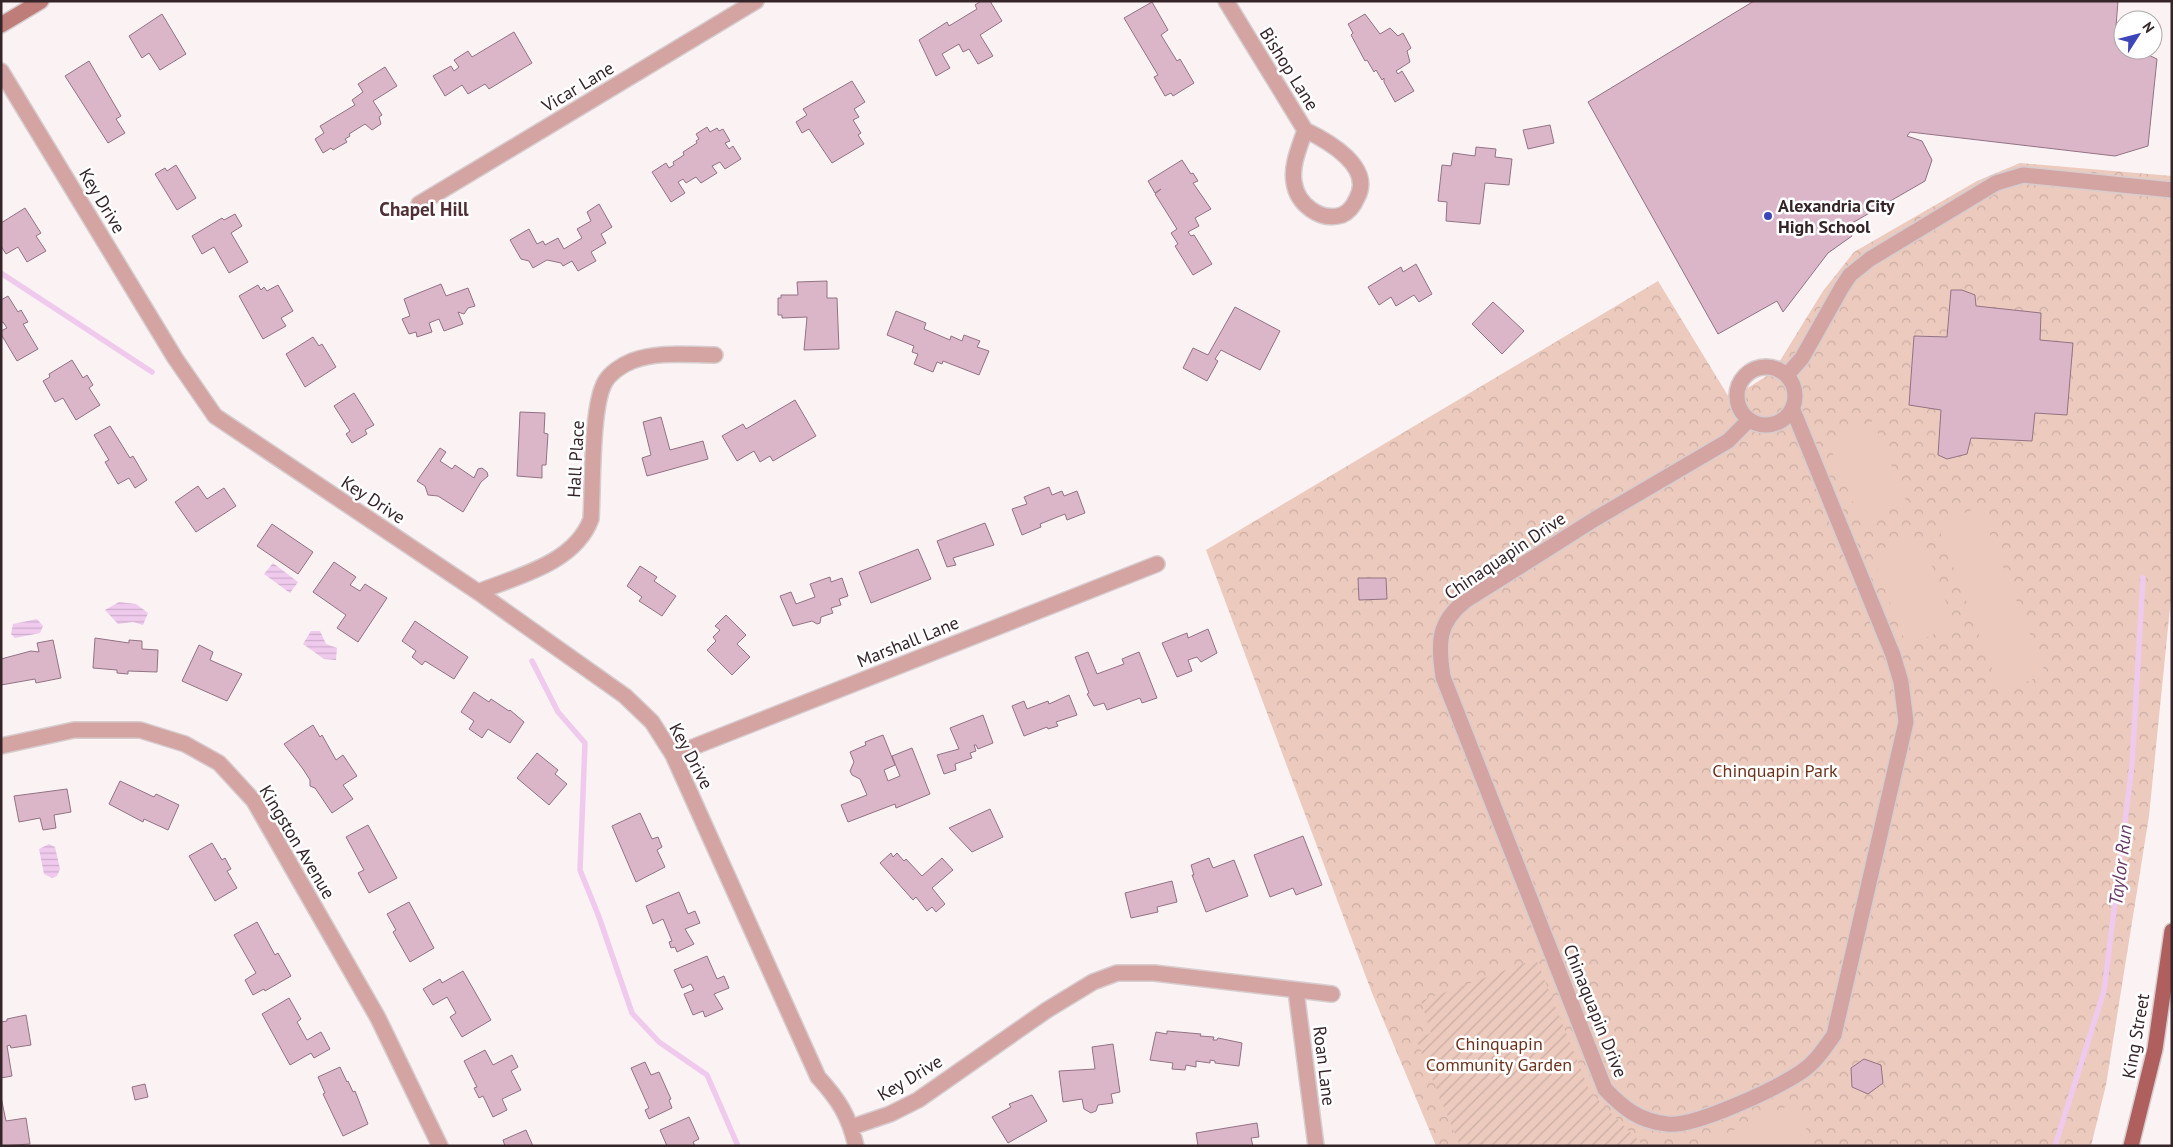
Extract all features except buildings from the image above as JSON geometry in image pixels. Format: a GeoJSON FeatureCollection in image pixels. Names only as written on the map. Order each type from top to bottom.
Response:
{"type":"FeatureCollection","features":[{"type":"Feature","properties":{"kind":"main road"},"geometry":{"type":"LineString","coordinates":[[1,25],[41,1]]}},
{"type":"Feature","properties":{"kind":"main road","name":"King Street"},"geometry":{"type":"LineString","coordinates":[[2131,1146],[2155,1049],[2172,931]]}},
{"type":"Feature","properties":{"kind":"street","name":"Vicar Lane"},"geometry":{"type":"LineString","coordinates":[[419,204],[756,1]]}},
{"type":"Feature","properties":{"kind":"street","name":"Bishop Lane"},"geometry":{"type":"LineString","coordinates":[[1226,1],[1305,130],[1325,140],[1345,155],[1357,172],[1361,191],[1353,207],[1342,215],[1322,216],[1305,205],[1299,197],[1294,184],[1294,172],[1305,130]]}},
{"type":"Feature","properties":{"kind":"street","name":"Key Drive"},"geometry":{"type":"LineString","coordinates":[[1,70],[175,358],[215,416],[478,592],[625,696],[652,722],[673,755],[818,1077],[838,1099],[852,1127],[890,1114],[918,1100],[1047,1010],[1093,982],[1117,973],[1154,973],[1332,994]]}},
{"type":"Feature","properties":{"kind":"street"},"geometry":{"type":"LineString","coordinates":[[1793,410],[1780,422],[1772,425],[1756,424],[1749,420],[1742,413],[1737,395],[1744,378],[1751,371],[1769,367],[1787,375],[1802,358],[1850,275],[1870,259],[1996,183],[2022,175],[2172,190]]}},
{"type":"Feature","properties":{"kind":"street","name":"Hall Place"},"geometry":{"type":"LineString","coordinates":[[478,592],[550,563],[580,541],[587,530],[591,519],[597,415],[605,382],[614,371],[631,361],[656,355],[715,355]]}},
{"type":"Feature","properties":{"kind":"street","name":"Chinaquapin Drive"},"geometry":{"type":"LineString","coordinates":[[1749,420],[1728,441],[1595,519],[1465,601],[1455,609],[1444,625],[1440,646],[1443,677],[1605,1089],[1624,1109],[1642,1118],[1668,1125],[1690,1122],[1727,1108],[1801,1072],[1819,1057],[1834,1035],[1906,722],[1901,682],[1893,655],[1793,410],[1795,391],[1787,375]]}},
{"type":"Feature","properties":{"kind":"street","name":"Marshall Lane"},"geometry":{"type":"LineString","coordinates":[[673,755],[1156,564]]}},
{"type":"Feature","properties":{"kind":"street","name":"Kingston Avenue"},"geometry":{"type":"LineString","coordinates":[[1,746],[74,730],[140,730],[185,744],[220,764],[254,801],[378,1018],[440,1146]]}},
{"type":"Feature","properties":{"kind":"street","name":"Roan Lane"},"geometry":{"type":"LineString","coordinates":[[1296,991],[1316,1146]]}},
{"type":"Feature","properties":{"kind":"street"},"geometry":{"type":"LineString","coordinates":[[852,1127],[856,1146]]}},
{"type":"Feature","properties":{"kind":"green space","name":"Chinquapin Park"},"geometry":{"type":"Polygon","coordinates":[[[2020,163],[2172,176],[2172,588],[2149,816],[2106,1085],[2091,1146],[1436,1146],[1372,993],[1206,550],[1658,281],[1730,399],[1773,372],[1823,291],[1854,252],[1977,181],[2020,163]]]}},
{"type":"Feature","properties":{"kind":"green space"},"geometry":{"type":"Polygon","coordinates":[[[1873,421],[1907,503],[1861,522],[1827,440],[1873,421]]]}},
{"type":"Feature","properties":{"kind":"green space"},"geometry":{"type":"Polygon","coordinates":[[[1979,507],[2046,674],[2001,692],[1937,524],[1979,507]]]}},
{"type":"Feature","properties":{"kind":"green space"},"geometry":{"type":"Polygon","coordinates":[[[1920,536],[1955,625],[1907,646],[1872,556],[1920,536]]]}},
{"type":"Feature","properties":{"kind":"green space","name":"Chinquapin Community Garden"},"geometry":{"type":"Polygon","coordinates":[[[1536,959],[1590,1092],[1644,1146],[1460,1146],[1416,1039],[1431,1033],[1421,1001],[1536,959]]]}},
{"type":"Feature","properties":{"kind":"green space"},"geometry":{"type":"Polygon","coordinates":[[[1795,1103],[1813,1144],[1714,1146],[1712,1140],[1795,1103]]]}},
{"type":"Feature","properties":{"kind":"shaded area"},"geometry":{"type":"Polygon","coordinates":[[[273,563],[298,582],[290,593],[264,574],[273,563]]]}},
{"type":"Feature","properties":{"kind":"shaded area"},"geometry":{"type":"Polygon","coordinates":[[[119,602],[136,604],[148,613],[143,625],[133,622],[118,624],[105,610],[119,602]]]}},
{"type":"Feature","properties":{"kind":"shaded area"},"geometry":{"type":"Polygon","coordinates":[[[37,619],[43,626],[40,633],[15,638],[11,634],[13,624],[37,619]]]}},
{"type":"Feature","properties":{"kind":"shaded area"},"geometry":{"type":"Polygon","coordinates":[[[311,631],[320,631],[326,644],[337,648],[336,660],[324,659],[303,644],[311,631]]]}},
{"type":"Feature","properties":{"kind":"shaded area"},"geometry":{"type":"Polygon","coordinates":[[[49,844],[55,847],[60,869],[57,876],[52,878],[44,874],[39,849],[49,844]]]}},
{"type":"Feature","properties":{"kind":"waterway"},"geometry":{"type":"LineString","coordinates":[[1,273],[152,372]]}},
{"type":"Feature","properties":{"kind":"waterway","name":"Taylor Run"},"geometry":{"type":"LineString","coordinates":[[2055,1146],[2104,991],[2132,765],[2143,578]]}},
{"type":"Feature","properties":{"kind":"waterway"},"geometry":{"type":"LineString","coordinates":[[532,661],[558,712],[585,743],[580,870],[599,917],[632,1013],[659,1042],[707,1075],[738,1146]]}},
{"type":"Feature","properties":{"kind":"place","name":"Alexandria City High School"},"geometry":{"type":"Point","coordinates":[1768,216]}},
{"type":"Feature","properties":{"kind":"district","name":"Chapel Hill"},"geometry":{"type":"Point","coordinates":[424,209]}}]}
